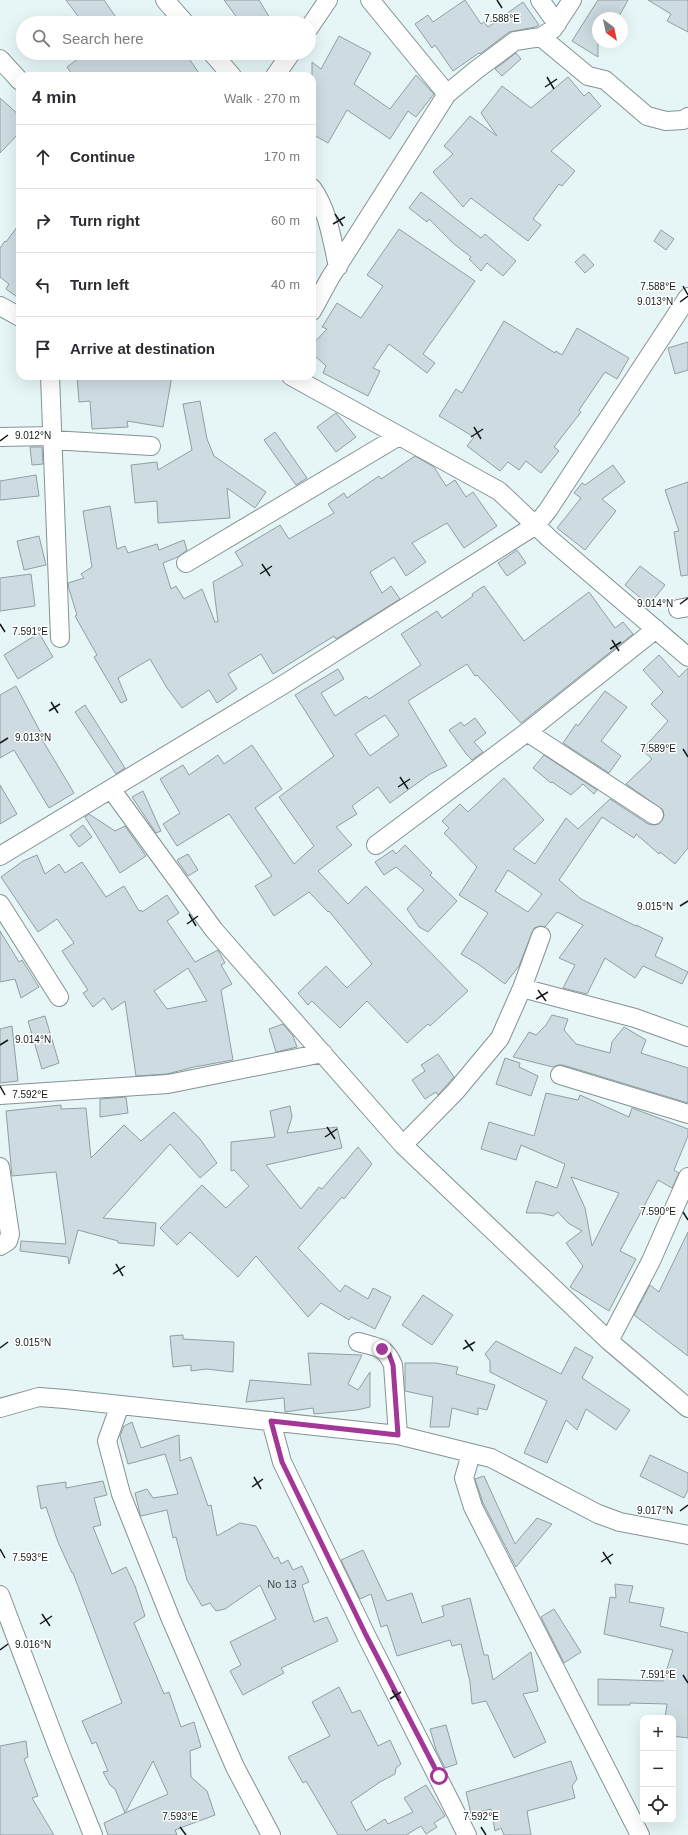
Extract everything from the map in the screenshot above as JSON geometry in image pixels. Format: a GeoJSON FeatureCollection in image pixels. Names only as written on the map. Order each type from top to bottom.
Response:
{"type":"FeatureCollection","features":[{"type":"Feature","properties":{"kind":"street"},"geometry":{"type":"LineString","coordinates":[[165,0],[179,16]]}},
{"type":"Feature","properties":{"kind":"street"},"geometry":{"type":"LineString","coordinates":[[316,18],[328,0]]}},
{"type":"Feature","properties":{"kind":"street"},"geometry":{"type":"LineString","coordinates":[[370,0],[447,94]]}},
{"type":"Feature","properties":{"kind":"street"},"geometry":{"type":"LineString","coordinates":[[540,0],[557,24]]}},
{"type":"Feature","properties":{"kind":"street"},"geometry":{"type":"LineString","coordinates":[[316,304],[447,94],[515,41],[541,37],[553,29],[572,0]]}},
{"type":"Feature","properties":{"kind":"street"},"geometry":{"type":"LineString","coordinates":[[541,37],[588,76],[605,80],[647,116],[666,121],[683,120],[688,118]]}},
{"type":"Feature","properties":{"kind":"street"},"geometry":{"type":"LineString","coordinates":[[0,60],[16,77]]}},
{"type":"Feature","properties":{"kind":"street"},"geometry":{"type":"LineString","coordinates":[[218,60],[229,72]]}},
{"type":"Feature","properties":{"kind":"street"},"geometry":{"type":"LineString","coordinates":[[278,72],[286,60]]}},
{"type":"Feature","properties":{"kind":"street"},"geometry":{"type":"LineString","coordinates":[[316,194],[320,199],[329,228],[338,267]]}},
{"type":"Feature","properties":{"kind":"street"},"geometry":{"type":"LineString","coordinates":[[0,856],[286,684],[536,526],[557,497],[688,297]]}},
{"type":"Feature","properties":{"kind":"street"},"geometry":{"type":"LineString","coordinates":[[0,306],[16,315]]}},
{"type":"Feature","properties":{"kind":"street"},"geometry":{"type":"LineString","coordinates":[[50,380],[60,638]]}},
{"type":"Feature","properties":{"kind":"street"},"geometry":{"type":"LineString","coordinates":[[298,380],[499,491],[536,526],[688,657]]}},
{"type":"Feature","properties":{"kind":"street"},"geometry":{"type":"LineString","coordinates":[[186,563],[399,436]]}},
{"type":"Feature","properties":{"kind":"street"},"geometry":{"type":"LineString","coordinates":[[0,437],[52,438],[151,446]]}},
{"type":"Feature","properties":{"kind":"street"},"geometry":{"type":"LineString","coordinates":[[376,846],[526,732],[656,629]]}},
{"type":"Feature","properties":{"kind":"street"},"geometry":{"type":"LineString","coordinates":[[526,732],[654,815]]}},
{"type":"Feature","properties":{"kind":"street"},"geometry":{"type":"LineString","coordinates":[[111,789],[214,930],[403,1145],[609,1341],[688,1408]]}},
{"type":"Feature","properties":{"kind":"street"},"geometry":{"type":"LineString","coordinates":[[0,904],[60,997]]}},
{"type":"Feature","properties":{"kind":"street"},"geometry":{"type":"LineString","coordinates":[[403,1145],[455,1092],[487,1056],[500,1038],[522,988],[541,936]]}},
{"type":"Feature","properties":{"kind":"street"},"geometry":{"type":"LineString","coordinates":[[522,988],[635,1018],[688,1037]]}},
{"type":"Feature","properties":{"kind":"street"},"geometry":{"type":"LineString","coordinates":[[0,1095],[168,1084],[323,1053]]}},
{"type":"Feature","properties":{"kind":"street"},"geometry":{"type":"LineString","coordinates":[[560,1075],[688,1114]]}},
{"type":"Feature","properties":{"kind":"street"},"geometry":{"type":"LineString","coordinates":[[0,1167],[10,1234],[8,1241],[0,1246]]}},
{"type":"Feature","properties":{"kind":"street"},"geometry":{"type":"LineString","coordinates":[[609,1341],[651,1261],[688,1177]]}},
{"type":"Feature","properties":{"kind":"street"},"geometry":{"type":"LineString","coordinates":[[358,1342],[382,1349],[389,1354],[393,1365],[398,1435]]}},
{"type":"Feature","properties":{"kind":"street"},"geometry":{"type":"LineString","coordinates":[[0,1408],[39,1398],[120,1404],[398,1435],[491,1458],[598,1514],[620,1522],[688,1535]]}},
{"type":"Feature","properties":{"kind":"street"},"geometry":{"type":"LineString","coordinates":[[120,1404],[107,1440],[121,1494],[170,1617],[235,1767],[271,1835]]}},
{"type":"Feature","properties":{"kind":"street"},"geometry":{"type":"LineString","coordinates":[[271,1421],[282,1462],[366,1635],[468,1835]]}},
{"type":"Feature","properties":{"kind":"street"},"geometry":{"type":"LineString","coordinates":[[471,1454],[465,1469],[464,1478],[474,1507],[640,1835]]}},
{"type":"Feature","properties":{"kind":"street"},"geometry":{"type":"LineString","coordinates":[[0,1595],[93,1835]]}},
{"type":"Feature","properties":{"kind":"building"},"geometry":{"type":"Polygon","coordinates":[[[66,0],[104,0],[115,16],[78,16],[66,0]]]}},
{"type":"Feature","properties":{"kind":"building"},"geometry":{"type":"Polygon","coordinates":[[[224,0],[259,0],[269,16],[236,16],[224,0]]]}},
{"type":"Feature","properties":{"kind":"building"},"geometry":{"type":"Polygon","coordinates":[[[465,0],[481,24],[484,22],[488,27],[523,2],[539,25],[509,32],[480,54],[479,53],[453,71],[435,45],[432,48],[415,24],[428,15],[433,22],[465,0]]]}},
{"type":"Feature","properties":{"kind":"building"},"geometry":{"type":"Polygon","coordinates":[[[598,0],[628,0],[621,12],[592,12],[592,48],[598,48],[598,57],[572,41],[598,0]]]}},
{"type":"Feature","properties":{"kind":"building"},"geometry":{"type":"Polygon","coordinates":[[[648,0],[688,0],[688,32],[667,21],[671,14],[648,0]]]}},
{"type":"Feature","properties":{"kind":"building"},"geometry":{"type":"Polygon","coordinates":[[[339,36],[371,53],[354,84],[390,109],[416,75],[434,94],[416,117],[408,111],[390,139],[347,110],[328,143],[316,136],[316,72],[312,72],[312,62],[321,69],[339,36]]]}},
{"type":"Feature","properties":{"kind":"building"},"geometry":{"type":"Polygon","coordinates":[[[516,53],[521,59],[502,76],[495,69],[516,53]]]}},
{"type":"Feature","properties":{"kind":"building"},"geometry":{"type":"Polygon","coordinates":[[[76,60],[190,60],[198,72],[70,72],[67,67],[76,60]]]}},
{"type":"Feature","properties":{"kind":"building"},"geometry":{"type":"Polygon","coordinates":[[[568,77],[584,96],[589,92],[601,106],[551,151],[575,171],[562,186],[559,184],[533,219],[541,225],[528,241],[471,198],[463,207],[433,172],[453,154],[444,146],[470,116],[497,136],[481,113],[502,86],[531,108],[568,77]]]}},
{"type":"Feature","properties":{"kind":"building"},"geometry":{"type":"Polygon","coordinates":[[[0,98],[16,112],[16,136],[0,153],[0,98]]]}},
{"type":"Feature","properties":{"kind":"building"},"geometry":{"type":"Polygon","coordinates":[[[421,192],[481,238],[485,234],[516,261],[503,276],[487,263],[481,271],[469,259],[471,257],[454,244],[429,219],[427,222],[409,208],[421,192]]]}},
{"type":"Feature","properties":{"kind":"building"},"geometry":{"type":"Polygon","coordinates":[[[16,228],[16,296],[6,289],[9,284],[0,277],[0,248],[5,241],[6,242],[16,228]]]}},
{"type":"Feature","properties":{"kind":"building"},"geometry":{"type":"Polygon","coordinates":[[[399,229],[475,281],[423,354],[435,363],[427,373],[389,344],[373,368],[380,371],[368,396],[323,373],[326,366],[316,357],[316,341],[327,329],[322,327],[337,303],[361,318],[383,286],[367,275],[399,229]]]}},
{"type":"Feature","properties":{"kind":"building"},"geometry":{"type":"Polygon","coordinates":[[[661,230],[674,239],[666,250],[654,241],[661,230]]]}},
{"type":"Feature","properties":{"kind":"building"},"geometry":{"type":"Polygon","coordinates":[[[584,254],[594,265],[585,273],[575,262],[584,254]]]}},
{"type":"Feature","properties":{"kind":"building"},"geometry":{"type":"Polygon","coordinates":[[[504,321],[555,353],[556,351],[562,355],[577,328],[629,358],[617,379],[605,372],[579,410],[581,412],[554,447],[559,451],[541,473],[526,461],[519,470],[508,462],[500,471],[467,446],[474,437],[439,416],[456,389],[462,393],[504,321]]]}},
{"type":"Feature","properties":{"kind":"building"},"geometry":{"type":"Polygon","coordinates":[[[688,342],[688,370],[675,374],[668,348],[688,342]]]}},
{"type":"Feature","properties":{"kind":"building"},"geometry":{"type":"Polygon","coordinates":[[[77,380],[171,380],[163,427],[127,421],[128,427],[92,429],[90,401],[79,402],[77,380]]]}},
{"type":"Feature","properties":{"kind":"building"},"geometry":{"type":"Polygon","coordinates":[[[200,401],[207,439],[214,456],[266,492],[255,508],[227,488],[230,518],[158,523],[157,501],[135,503],[131,465],[157,462],[158,470],[192,450],[183,404],[200,401]]]}},
{"type":"Feature","properties":{"kind":"building"},"geometry":{"type":"Polygon","coordinates":[[[336,413],[356,437],[336,452],[317,427],[336,413]]]}},
{"type":"Feature","properties":{"kind":"building"},"geometry":{"type":"Polygon","coordinates":[[[275,432],[307,478],[296,485],[264,440],[275,432]]]}},
{"type":"Feature","properties":{"kind":"building"},"geometry":{"type":"Polygon","coordinates":[[[30,447],[42,447],[43,464],[32,465],[30,447]]]}},
{"type":"Feature","properties":{"kind":"building"},"geometry":{"type":"Polygon","coordinates":[[[415,456],[434,467],[446,486],[455,480],[466,497],[473,492],[497,526],[464,548],[447,523],[412,543],[426,562],[406,576],[394,557],[370,572],[382,593],[391,586],[400,599],[336,639],[334,636],[273,674],[261,654],[228,674],[237,689],[217,703],[209,690],[182,708],[167,688],[150,659],[118,678],[127,700],[121,703],[94,657],[97,655],[75,616],[77,615],[69,589],[68,583],[84,578],[81,574],[92,567],[83,511],[110,506],[117,549],[125,546],[128,553],[157,544],[159,550],[184,540],[187,550],[178,557],[163,563],[171,589],[176,586],[184,599],[202,589],[215,622],[218,622],[213,582],[243,565],[235,552],[280,525],[289,539],[334,513],[328,504],[344,493],[347,498],[379,476],[381,479],[415,456]]]}},
{"type":"Feature","properties":{"kind":"building"},"geometry":{"type":"Polygon","coordinates":[[[613,465],[625,482],[602,499],[616,511],[585,550],[557,528],[581,498],[574,493],[582,483],[585,485],[613,465]]]}},
{"type":"Feature","properties":{"kind":"building"},"geometry":{"type":"Polygon","coordinates":[[[36,475],[39,496],[0,500],[0,481],[36,475]]]}},
{"type":"Feature","properties":{"kind":"building"},"geometry":{"type":"Polygon","coordinates":[[[688,482],[688,575],[681,576],[674,532],[679,531],[665,490],[688,482]]]}},
{"type":"Feature","properties":{"kind":"building"},"geometry":{"type":"Polygon","coordinates":[[[39,536],[46,565],[24,570],[17,541],[39,536]]]}},
{"type":"Feature","properties":{"kind":"building"},"geometry":{"type":"Polygon","coordinates":[[[517,550],[526,563],[507,576],[498,563],[517,550]]]}},
{"type":"Feature","properties":{"kind":"building"},"geometry":{"type":"Polygon","coordinates":[[[640,566],[665,585],[649,605],[625,585],[640,566]]]}},
{"type":"Feature","properties":{"kind":"building"},"geometry":{"type":"Polygon","coordinates":[[[31,574],[35,606],[0,611],[0,578],[31,574]]]}},
{"type":"Feature","properties":{"kind":"building"},"geometry":{"type":"Polygon","coordinates":[[[484,586],[524,641],[589,592],[615,628],[623,622],[633,634],[521,723],[477,675],[475,676],[467,664],[408,701],[447,766],[430,774],[390,803],[378,787],[352,806],[357,814],[336,827],[352,845],[318,871],[348,904],[366,886],[468,991],[430,1026],[428,1024],[407,1043],[367,1001],[340,1028],[312,1001],[308,1005],[298,993],[326,966],[347,988],[372,964],[329,911],[328,912],[309,892],[274,916],[255,886],[272,876],[229,814],[177,846],[163,824],[180,813],[160,779],[183,765],[189,775],[218,755],[224,764],[252,745],[282,789],[255,808],[294,864],[314,846],[279,797],[334,756],[295,695],[338,669],[344,679],[321,693],[335,716],[366,696],[369,699],[421,665],[401,634],[437,611],[442,618],[473,596],[472,594],[484,586]],[[385,715],[355,734],[370,756],[399,735],[385,715]]]}},
{"type":"Feature","properties":{"kind":"building"},"geometry":{"type":"Polygon","coordinates":[[[39,633],[53,657],[18,679],[4,655],[39,633]]]}},
{"type":"Feature","properties":{"kind":"building"},"geometry":{"type":"Polygon","coordinates":[[[659,655],[679,677],[688,668],[688,848],[675,864],[660,852],[659,854],[636,834],[634,838],[602,817],[559,880],[581,899],[663,938],[655,956],[688,972],[682,984],[643,966],[635,978],[605,958],[587,994],[563,988],[575,965],[559,958],[583,925],[557,912],[545,927],[540,926],[534,928],[519,966],[505,984],[478,964],[461,954],[488,913],[459,895],[477,867],[444,833],[449,828],[442,821],[460,804],[468,812],[504,778],[544,820],[513,849],[535,864],[566,818],[578,829],[610,799],[648,824],[659,824],[664,816],[663,810],[626,784],[652,759],[642,750],[668,721],[651,704],[663,692],[643,670],[659,655]],[[508,870],[495,891],[528,912],[542,894],[508,870]]]}},
{"type":"Feature","properties":{"kind":"building"},"geometry":{"type":"Polygon","coordinates":[[[16,686],[42,735],[40,736],[74,793],[49,808],[14,750],[0,758],[0,695],[16,686]]]}},
{"type":"Feature","properties":{"kind":"building"},"geometry":{"type":"Polygon","coordinates":[[[605,691],[627,707],[601,741],[621,756],[609,773],[563,743],[576,724],[578,726],[605,691]]]}},
{"type":"Feature","properties":{"kind":"building"},"geometry":{"type":"Polygon","coordinates":[[[85,705],[125,768],[116,774],[75,712],[85,705]]]}},
{"type":"Feature","properties":{"kind":"building"},"geometry":{"type":"Polygon","coordinates":[[[475,718],[486,733],[474,742],[483,752],[472,760],[449,730],[461,722],[464,726],[475,718]]]}},
{"type":"Feature","properties":{"kind":"building"},"geometry":{"type":"Polygon","coordinates":[[[544,755],[597,790],[594,794],[583,784],[571,795],[552,782],[551,783],[533,768],[544,755]]]}},
{"type":"Feature","properties":{"kind":"building"},"geometry":{"type":"Polygon","coordinates":[[[0,785],[17,814],[0,824],[0,785]]]}},
{"type":"Feature","properties":{"kind":"building"},"geometry":{"type":"Polygon","coordinates":[[[143,791],[161,831],[156,833],[132,797],[143,791]]]}},
{"type":"Feature","properties":{"kind":"building"},"geometry":{"type":"Polygon","coordinates":[[[89,814],[115,831],[125,826],[146,856],[120,873],[85,817],[89,814]]]}},
{"type":"Feature","properties":{"kind":"building"},"geometry":{"type":"Polygon","coordinates":[[[83,825],[92,837],[79,847],[70,835],[83,825]]]}},
{"type":"Feature","properties":{"kind":"building"},"geometry":{"type":"Polygon","coordinates":[[[405,845],[432,873],[430,875],[457,901],[428,932],[419,927],[407,909],[424,890],[396,867],[384,875],[375,862],[393,850],[396,854],[405,845]]]}},
{"type":"Feature","properties":{"kind":"building"},"geometry":{"type":"Polygon","coordinates":[[[188,854],[198,870],[188,876],[177,860],[188,854]]]}},
{"type":"Feature","properties":{"kind":"building"},"geometry":{"type":"Polygon","coordinates":[[[37,855],[45,874],[59,864],[65,873],[82,862],[106,897],[124,886],[139,911],[141,910],[142,912],[167,895],[179,913],[167,921],[195,962],[218,950],[225,963],[221,965],[232,984],[221,990],[233,1060],[194,1067],[167,1074],[136,1076],[125,1001],[112,1010],[104,998],[93,1007],[83,993],[88,990],[62,951],[74,943],[57,919],[38,932],[1,877],[23,861],[37,855]],[[188,968],[154,991],[167,1009],[207,1001],[188,968]]]}},
{"type":"Feature","properties":{"kind":"building"},"geometry":{"type":"Polygon","coordinates":[[[0,931],[19,962],[22,960],[39,987],[21,998],[15,979],[0,982],[0,931]]]}},
{"type":"Feature","properties":{"kind":"building"},"geometry":{"type":"Polygon","coordinates":[[[552,1015],[568,1019],[564,1030],[576,1044],[610,1053],[612,1042],[624,1027],[646,1040],[641,1053],[688,1068],[688,1103],[563,1065],[553,1067],[513,1057],[529,1032],[536,1035],[546,1025],[552,1015]]]}},
{"type":"Feature","properties":{"kind":"building"},"geometry":{"type":"Polygon","coordinates":[[[45,1016],[59,1063],[42,1069],[28,1021],[45,1016]]]}},
{"type":"Feature","properties":{"kind":"building"},"geometry":{"type":"Polygon","coordinates":[[[283,1024],[293,1036],[297,1047],[276,1052],[269,1029],[283,1024]]]}},
{"type":"Feature","properties":{"kind":"building"},"geometry":{"type":"Polygon","coordinates":[[[12,1026],[18,1081],[0,1083],[0,1029],[12,1026]]]}},
{"type":"Feature","properties":{"kind":"building"},"geometry":{"type":"Polygon","coordinates":[[[438,1054],[454,1077],[438,1095],[436,1092],[425,1099],[412,1080],[425,1071],[421,1065],[438,1054]]]}},
{"type":"Feature","properties":{"kind":"building"},"geometry":{"type":"Polygon","coordinates":[[[505,1058],[520,1063],[519,1067],[538,1076],[531,1096],[496,1084],[505,1058]]]}},
{"type":"Feature","properties":{"kind":"building"},"geometry":{"type":"Polygon","coordinates":[[[546,1093],[578,1100],[580,1095],[629,1117],[632,1108],[688,1129],[688,1136],[674,1170],[679,1173],[672,1188],[658,1180],[620,1251],[636,1259],[609,1311],[570,1287],[583,1266],[566,1243],[582,1231],[568,1223],[558,1212],[553,1216],[541,1213],[526,1213],[536,1181],[557,1188],[565,1164],[521,1145],[516,1160],[481,1149],[489,1122],[534,1136],[546,1093]],[[571,1177],[585,1208],[592,1246],[619,1193],[571,1177]]]}},
{"type":"Feature","properties":{"kind":"building"},"geometry":{"type":"Polygon","coordinates":[[[126,1097],[128,1113],[100,1117],[100,1099],[126,1097]]]}},
{"type":"Feature","properties":{"kind":"building"},"geometry":{"type":"Polygon","coordinates":[[[61,1105],[61,1109],[86,1108],[91,1158],[124,1125],[141,1141],[174,1112],[200,1139],[217,1163],[200,1178],[170,1144],[103,1218],[156,1223],[154,1246],[118,1243],[118,1241],[78,1230],[69,1264],[68,1257],[20,1251],[21,1241],[66,1244],[56,1172],[12,1176],[6,1111],[61,1105]]]}},
{"type":"Feature","properties":{"kind":"building"},"geometry":{"type":"Polygon","coordinates":[[[290,1106],[292,1117],[287,1133],[337,1127],[342,1148],[266,1165],[301,1209],[319,1187],[322,1189],[358,1147],[372,1164],[344,1199],[342,1197],[298,1248],[340,1292],[345,1285],[368,1299],[373,1288],[391,1297],[375,1329],[351,1317],[349,1320],[321,1303],[308,1317],[256,1256],[238,1277],[190,1232],[177,1245],[160,1228],[202,1185],[226,1208],[249,1186],[234,1170],[231,1171],[231,1142],[275,1137],[270,1111],[290,1106]]]}},
{"type":"Feature","properties":{"kind":"building"},"geometry":{"type":"Polygon","coordinates":[[[688,1232],[688,1356],[634,1315],[650,1285],[659,1292],[688,1232]]]}},
{"type":"Feature","properties":{"kind":"building"},"geometry":{"type":"Polygon","coordinates":[[[423,1295],[453,1315],[432,1345],[402,1325],[423,1295]]]}},
{"type":"Feature","properties":{"kind":"building"},"geometry":{"type":"Polygon","coordinates":[[[183,1335],[183,1339],[234,1342],[233,1372],[206,1369],[191,1371],[191,1365],[173,1367],[170,1336],[183,1335]]]}},
{"type":"Feature","properties":{"kind":"building"},"geometry":{"type":"Polygon","coordinates":[[[496,1341],[561,1374],[575,1347],[593,1357],[582,1378],[630,1410],[616,1430],[586,1409],[577,1430],[566,1420],[547,1463],[524,1453],[547,1401],[490,1372],[490,1361],[485,1354],[496,1341]]]}},
{"type":"Feature","properties":{"kind":"building"},"geometry":{"type":"Polygon","coordinates":[[[308,1353],[362,1355],[348,1384],[358,1390],[370,1372],[370,1407],[357,1410],[314,1414],[313,1408],[285,1412],[284,1398],[246,1402],[250,1380],[311,1385],[308,1353]]]}},
{"type":"Feature","properties":{"kind":"building"},"geometry":{"type":"Polygon","coordinates":[[[405,1363],[436,1363],[458,1367],[456,1374],[495,1385],[487,1410],[478,1408],[478,1415],[452,1408],[449,1427],[430,1427],[433,1397],[405,1391],[405,1363]]]}},
{"type":"Feature","properties":{"kind":"building"},"geometry":{"type":"Polygon","coordinates":[[[132,1422],[141,1448],[179,1435],[180,1461],[191,1457],[208,1506],[211,1505],[217,1536],[240,1523],[256,1526],[274,1559],[278,1557],[281,1564],[288,1560],[293,1570],[302,1566],[309,1582],[302,1585],[314,1622],[327,1617],[338,1641],[281,1668],[284,1673],[243,1695],[230,1671],[241,1665],[230,1642],[276,1619],[260,1585],[225,1609],[216,1611],[210,1603],[202,1606],[187,1580],[176,1537],[173,1538],[167,1510],[141,1516],[140,1514],[135,1493],[147,1489],[153,1498],[178,1494],[165,1454],[128,1464],[120,1436],[124,1426],[132,1422]]]}},
{"type":"Feature","properties":{"kind":"building"},"geometry":{"type":"Polygon","coordinates":[[[650,1455],[688,1473],[688,1490],[684,1498],[640,1476],[650,1455]]]}},
{"type":"Feature","properties":{"kind":"building"},"geometry":{"type":"Polygon","coordinates":[[[484,1476],[515,1544],[537,1518],[552,1524],[516,1567],[483,1503],[475,1479],[484,1476]]]}},
{"type":"Feature","properties":{"kind":"building"},"geometry":{"type":"Polygon","coordinates":[[[103,1481],[107,1495],[94,1498],[101,1525],[93,1527],[112,1574],[126,1567],[135,1586],[145,1616],[134,1623],[164,1694],[169,1692],[181,1727],[194,1722],[201,1747],[190,1751],[191,1777],[207,1791],[215,1815],[175,1830],[177,1835],[108,1835],[104,1823],[125,1813],[115,1789],[110,1785],[103,1772],[108,1771],[96,1742],[92,1744],[82,1721],[122,1703],[73,1573],[58,1542],[46,1507],[41,1509],[37,1486],[66,1482],[66,1488],[103,1481]],[[153,1761],[125,1813],[168,1794],[153,1761]]]}},
{"type":"Feature","properties":{"kind":"building"},"geometry":{"type":"Polygon","coordinates":[[[363,1550],[387,1601],[412,1593],[422,1623],[444,1616],[442,1606],[470,1598],[484,1655],[488,1655],[493,1680],[531,1652],[538,1691],[523,1694],[546,1742],[514,1758],[486,1701],[472,1704],[470,1682],[461,1644],[452,1646],[450,1640],[397,1656],[387,1625],[381,1627],[371,1594],[360,1599],[341,1560],[363,1550]]]}},
{"type":"Feature","properties":{"kind":"building"},"geometry":{"type":"Polygon","coordinates":[[[615,1584],[633,1586],[629,1602],[664,1608],[660,1626],[688,1633],[688,1738],[676,1736],[676,1715],[665,1715],[667,1704],[630,1703],[630,1705],[598,1705],[598,1679],[663,1681],[673,1650],[604,1634],[610,1597],[616,1598],[615,1584]]]}},
{"type":"Feature","properties":{"kind":"building"},"geometry":{"type":"Polygon","coordinates":[[[554,1609],[581,1652],[564,1663],[541,1617],[554,1609]]]}},
{"type":"Feature","properties":{"kind":"building"},"geometry":{"type":"Polygon","coordinates":[[[339,1687],[352,1713],[360,1710],[378,1746],[390,1740],[401,1764],[396,1768],[395,1774],[380,1782],[351,1802],[366,1831],[385,1819],[388,1824],[413,1812],[404,1798],[426,1785],[445,1816],[434,1823],[437,1827],[426,1834],[421,1826],[406,1835],[338,1835],[306,1781],[303,1783],[288,1757],[330,1736],[312,1702],[339,1687]]]}},
{"type":"Feature","properties":{"kind":"building"},"geometry":{"type":"Polygon","coordinates":[[[446,1725],[457,1764],[445,1768],[436,1750],[430,1729],[446,1725]]]}},
{"type":"Feature","properties":{"kind":"building"},"geometry":{"type":"Polygon","coordinates":[[[26,1741],[28,1757],[24,1759],[38,1796],[32,1798],[54,1835],[0,1835],[0,1746],[26,1741]]]}},
{"type":"Feature","properties":{"kind":"building"},"geometry":{"type":"Polygon","coordinates":[[[571,1761],[577,1779],[572,1786],[575,1798],[527,1811],[531,1835],[504,1835],[501,1828],[495,1831],[491,1809],[471,1814],[466,1792],[571,1761]]]}},
{"type":"Feature","properties":{"kind":"route"},"geometry":{"type":"LineString","coordinates":[[382,1349],[389,1354],[393,1365],[398,1435],[271,1421],[282,1462],[366,1635],[439,1776]]}}]}
